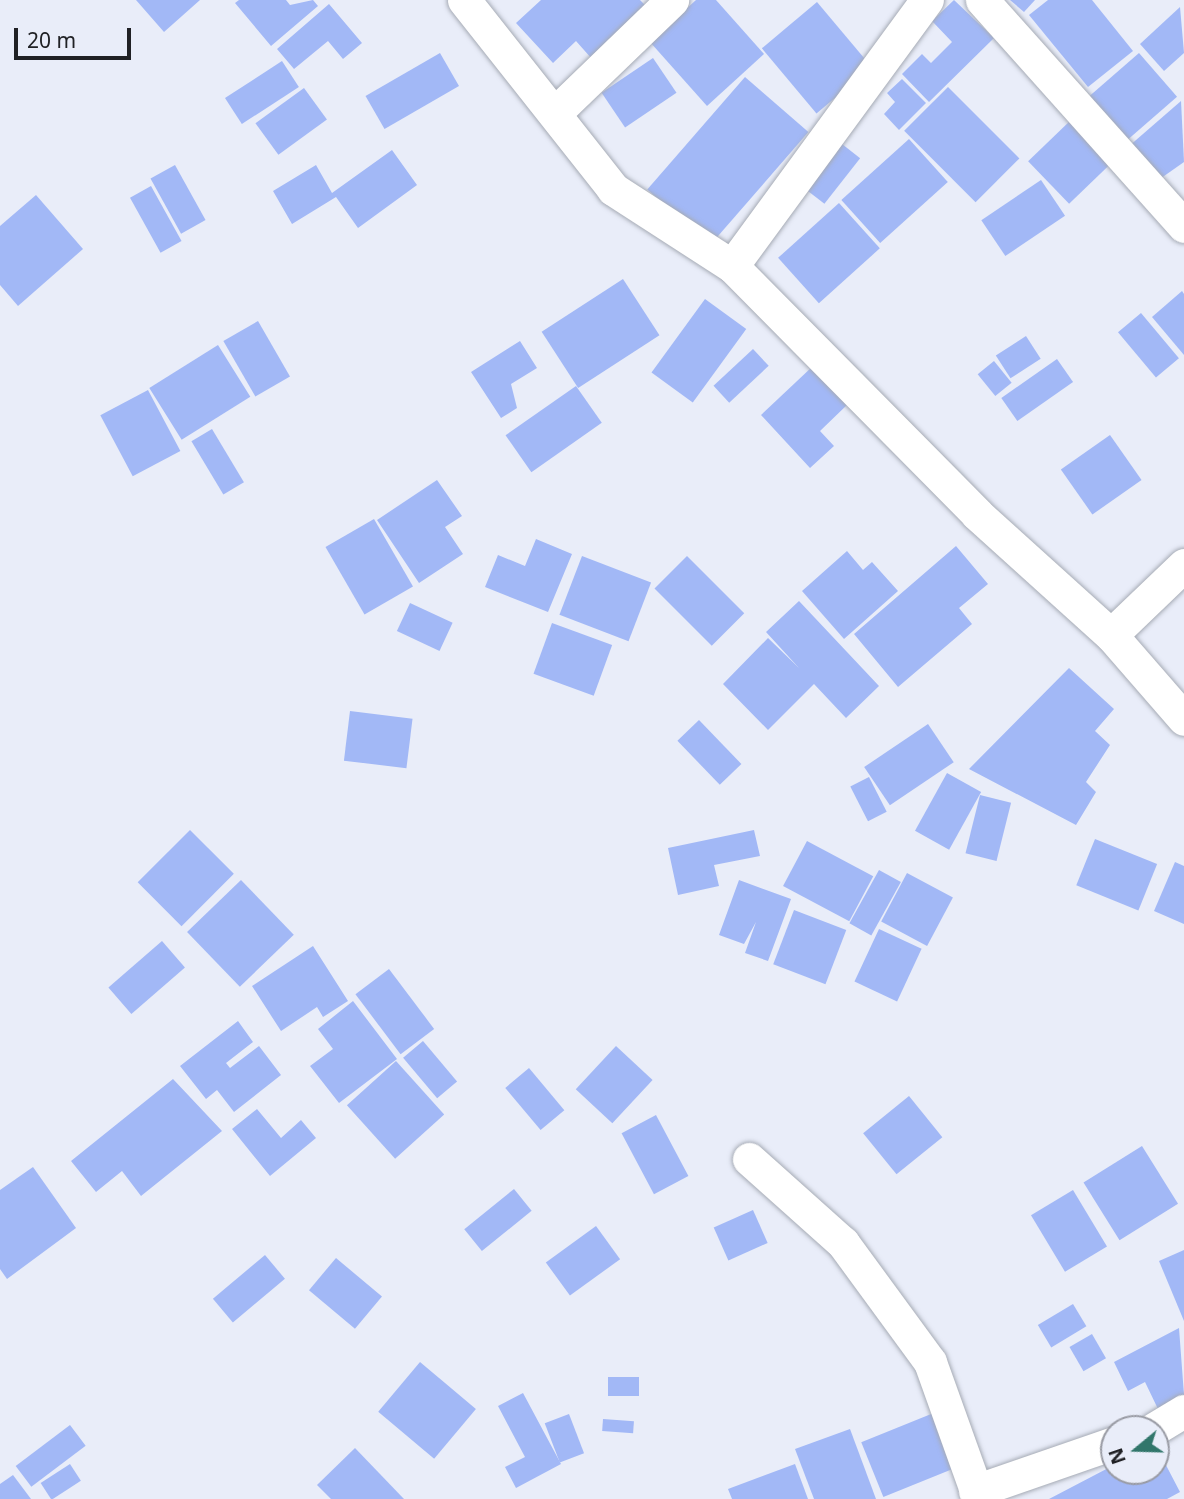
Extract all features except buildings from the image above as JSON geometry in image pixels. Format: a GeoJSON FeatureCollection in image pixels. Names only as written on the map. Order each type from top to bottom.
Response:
{"type":"FeatureCollection","features":[{"type":"Feature","properties":{"kind":"street"},"geometry":{"type":"LineString","coordinates":[[464,0],[613,189],[732,266],[977,514],[1111,635],[1184,719]]}},
{"type":"Feature","properties":{"kind":"street"},"geometry":{"type":"LineString","coordinates":[[555,113],[672,0]]}},
{"type":"Feature","properties":{"kind":"street"},"geometry":{"type":"LineString","coordinates":[[732,266],[927,0]]}},
{"type":"Feature","properties":{"kind":"street"},"geometry":{"type":"LineString","coordinates":[[982,0],[1184,226]]}},
{"type":"Feature","properties":{"kind":"street"},"geometry":{"type":"LineString","coordinates":[[1111,635],[1184,565]]}},
{"type":"Feature","properties":{"kind":"street"},"geometry":{"type":"LineString","coordinates":[[749,1159],[843,1243],[930,1362],[977,1495],[1100,1448]]}}]}
